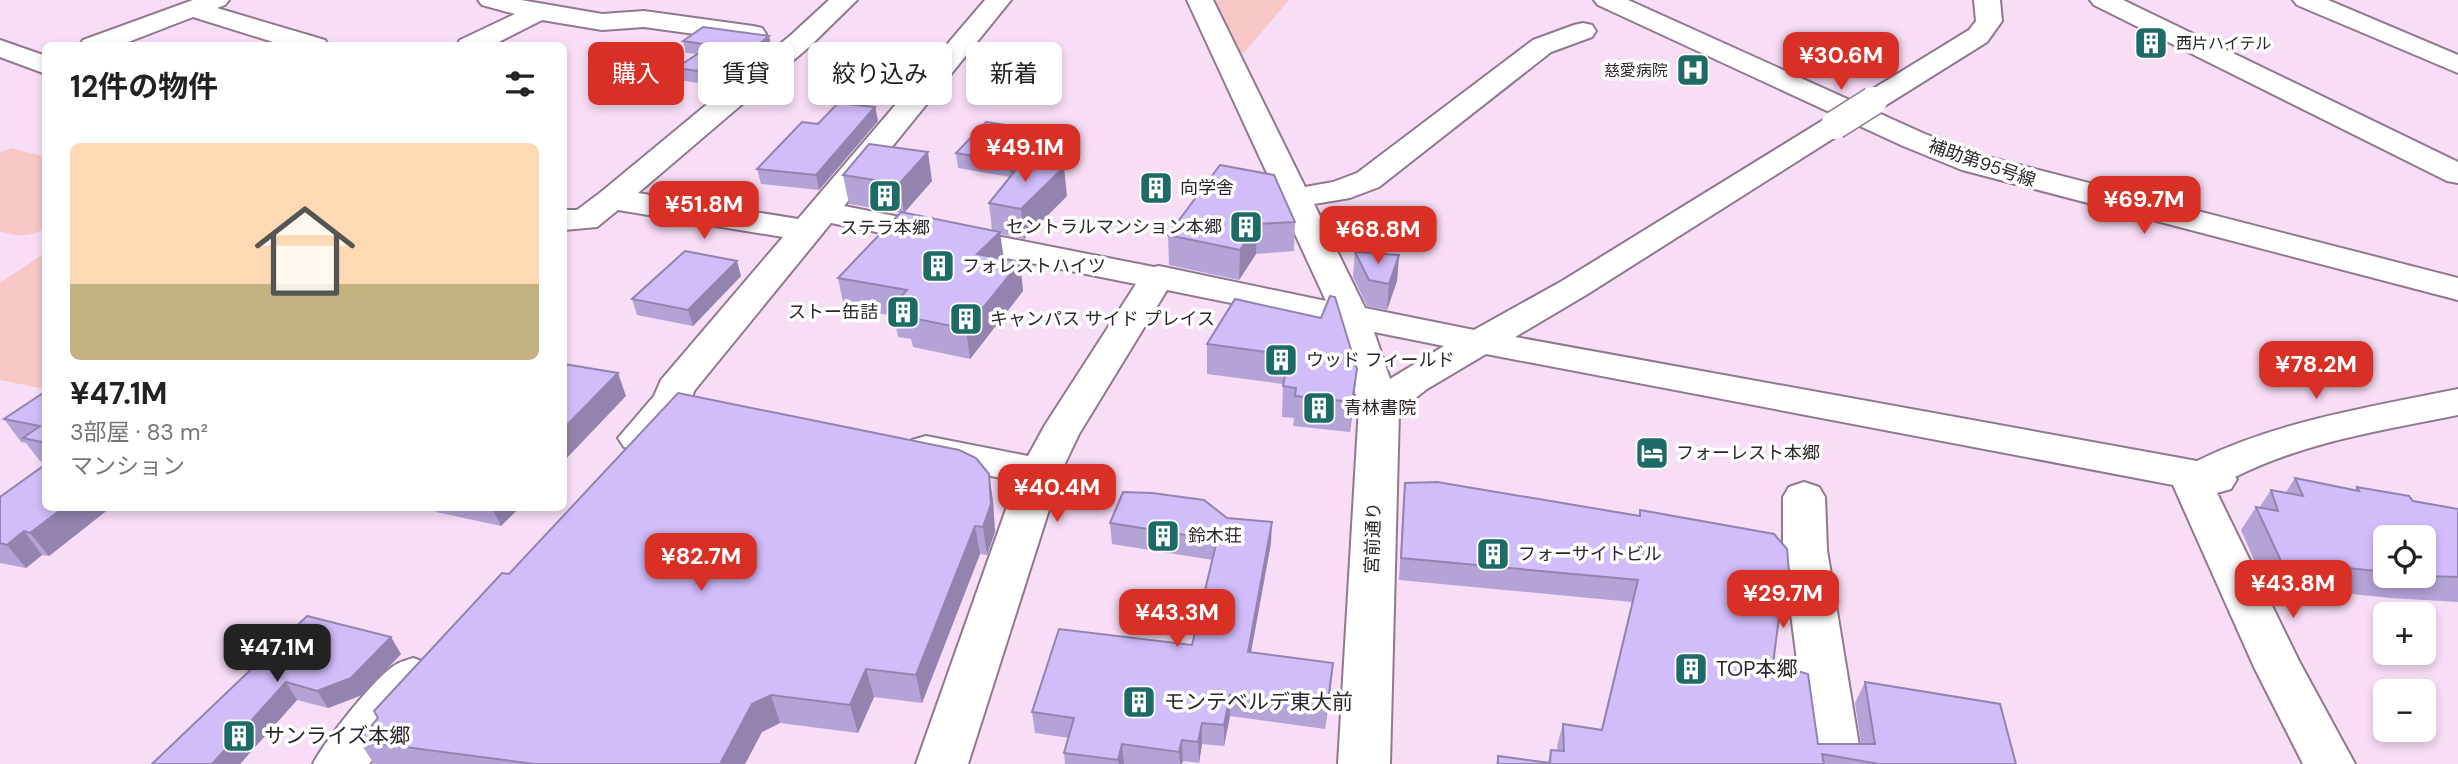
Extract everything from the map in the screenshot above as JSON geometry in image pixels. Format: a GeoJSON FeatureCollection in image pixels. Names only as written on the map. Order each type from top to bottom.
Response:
{"type":"FeatureCollection","features":[{"type":"Feature","properties":{"kind":"street"},"geometry":{"type":"LineString","coordinates":[[491,0],[539,12],[602,22],[644,19],[800,41]]}},
{"type":"Feature","properties":{"kind":"street"},"geometry":{"type":"LineString","coordinates":[[567,220],[585,220],[612,199],[800,41],[844,0]]}},
{"type":"Feature","properties":{"kind":"street"},"geometry":{"type":"LineString","coordinates":[[611,466],[673,400],[675,389],[998,0]]}},
{"type":"Feature","properties":{"kind":"street","name":"宮前通り"},"geometry":{"type":"LineString","coordinates":[[1199,0],[1351,316],[1380,406],[1364,764]]}},
{"type":"Feature","properties":{"kind":"street","name":"補助第95号線"},"geometry":{"type":"LineString","coordinates":[[1607,0],[1914,140],[1973,163],[2066,190],[2458,289]]}},
{"type":"Feature","properties":{"kind":"street"},"geometry":{"type":"LineString","coordinates":[[1380,406],[1413,380],[1574,289],[1979,36],[1989,21],[1987,0]]}},
{"type":"Feature","properties":{"kind":"street"},"geometry":{"type":"LineString","coordinates":[[2103,0],[2458,174]]}},
{"type":"Feature","properties":{"kind":"street"},"geometry":{"type":"LineString","coordinates":[[2306,0],[2458,65]]}},
{"type":"Feature","properties":{"kind":"street"},"geometry":{"type":"LineString","coordinates":[[103,42],[204,5],[305,42]]}},
{"type":"Feature","properties":{"kind":"street"},"geometry":{"type":"LineString","coordinates":[[477,42],[539,12]]}},
{"type":"Feature","properties":{"kind":"street"},"geometry":{"type":"LineString","coordinates":[[1294,198],[1339,191],[1368,180],[1542,46],[1583,31]]}},
{"type":"Feature","properties":{"kind":"street"},"geometry":{"type":"LineString","coordinates":[[0,48],[42,63]]}},
{"type":"Feature","properties":{"kind":"street"},"geometry":{"type":"LineString","coordinates":[[2408,149],[2449,141]]}},
{"type":"Feature","properties":{"kind":"street"},"geometry":{"type":"LineString","coordinates":[[612,199],[813,220],[1159,276],[1480,341],[2208,477]]}},
{"type":"Feature","properties":{"kind":"street"},"geometry":{"type":"LineString","coordinates":[[942,764],[1040,472],[1059,434],[1159,276]]}},
{"type":"Feature","properties":{"kind":"street"},"geometry":{"type":"LineString","coordinates":[[673,400],[714,408]]}},
{"type":"Feature","properties":{"kind":"street"},"geometry":{"type":"LineString","coordinates":[[2329,764],[2278,667],[2193,487],[2236,458],[2320,432],[2458,402]]}},
{"type":"Feature","properties":{"kind":"street"},"geometry":{"type":"LineString","coordinates":[[891,443],[1040,472]]}},
{"type":"Feature","properties":{"kind":"street"},"geometry":{"type":"LineString","coordinates":[[1804,496],[1805,550],[1836,764]]}},
{"type":"Feature","properties":{"kind":"street"},"geometry":{"type":"LineString","coordinates":[[338,764],[370,724],[435,655]]}},
{"type":"Feature","properties":{"kind":"shaded area"},"geometry":{"type":"Polygon","coordinates":[[[1206,0],[1289,0],[1242,55],[1231,53],[1206,0]]]}},
{"type":"Feature","properties":{"kind":"shaded area"},"geometry":{"type":"Polygon","coordinates":[[[11,148],[42,156],[42,230],[28,235],[0,231],[0,153],[11,148]]]}},
{"type":"Feature","properties":{"kind":"shaded area"},"geometry":{"type":"Polygon","coordinates":[[[42,255],[42,388],[0,380],[0,283],[42,255]]]}},
{"type":"Feature","properties":{"kind":"building"},"geometry":{"type":"Polygon","coordinates":[[[703,27],[769,36],[761,42],[683,41],[703,27]]]}},
{"type":"Feature","properties":{"kind":"building"},"geometry":{"type":"Polygon","coordinates":[[[698,54],[698,71],[684,69],[684,63],[698,54]]]}},
{"type":"Feature","properties":{"kind":"building"},"geometry":{"type":"Polygon","coordinates":[[[836,105],[875,107],[816,175],[757,169],[802,122],[818,124],[836,105]]]}},
{"type":"Feature","properties":{"kind":"building"},"geometry":{"type":"Polygon","coordinates":[[[986,122],[1036,130],[1009,162],[956,153],[986,122]]]}},
{"type":"Feature","properties":{"kind":"building"},"geometry":{"type":"Polygon","coordinates":[[[869,144],[928,152],[899,184],[843,175],[869,144]]]}},
{"type":"Feature","properties":{"kind":"building"},"geometry":{"type":"Polygon","coordinates":[[[1023,161],[1064,167],[1021,209],[989,203],[1023,161]]]}},
{"type":"Feature","properties":{"kind":"building"},"geometry":{"type":"Polygon","coordinates":[[[1220,165],[1274,175],[1295,222],[1257,224],[1240,250],[1168,235],[1220,165]]]}},
{"type":"Feature","properties":{"kind":"building"},"geometry":{"type":"Polygon","coordinates":[[[901,212],[1000,232],[977,254],[1020,262],[966,329],[907,317],[913,311],[892,307],[907,290],[838,278],[901,212]]]}},
{"type":"Feature","properties":{"kind":"building"},"geometry":{"type":"Polygon","coordinates":[[[685,251],[737,261],[688,310],[632,299],[685,251]]]}},
{"type":"Feature","properties":{"kind":"building"},"geometry":{"type":"Polygon","coordinates":[[[1355,252],[1399,255],[1389,284],[1369,280],[1355,252]]]}},
{"type":"Feature","properties":{"kind":"building"},"geometry":{"type":"Polygon","coordinates":[[[1330,296],[1335,297],[1357,369],[1352,402],[1295,396],[1296,388],[1283,386],[1289,355],[1207,344],[1235,299],[1321,318],[1330,296]]]}},
{"type":"Feature","properties":{"kind":"building"},"geometry":{"type":"Polygon","coordinates":[[[567,364],[618,373],[567,425],[567,364]]]}},
{"type":"Feature","properties":{"kind":"building"},"geometry":{"type":"Polygon","coordinates":[[[678,393],[959,450],[976,458],[989,474],[991,504],[983,527],[975,526],[916,675],[866,669],[850,705],[771,695],[752,704],[720,764],[534,764],[359,741],[378,718],[374,711],[502,573],[509,574],[678,393]]]}},
{"type":"Feature","properties":{"kind":"building"},"geometry":{"type":"Polygon","coordinates":[[[42,394],[42,442],[23,438],[40,426],[4,419],[42,394]]]}},
{"type":"Feature","properties":{"kind":"building"},"geometry":{"type":"Polygon","coordinates":[[[42,467],[42,511],[59,511],[30,533],[24,531],[7,545],[0,543],[0,497],[42,467]]]}},
{"type":"Feature","properties":{"kind":"building"},"geometry":{"type":"Polygon","coordinates":[[[2295,478],[2359,491],[2357,487],[2409,496],[2413,501],[2458,509],[2458,577],[2436,576],[2436,525],[2373,525],[2373,571],[2281,561],[2256,507],[2278,511],[2271,490],[2303,496],[2295,478]]]}},
{"type":"Feature","properties":{"kind":"building"},"geometry":{"type":"Polygon","coordinates":[[[1437,482],[1640,516],[1640,510],[1774,534],[1787,549],[1791,594],[1781,602],[1773,664],[1808,674],[1818,744],[1875,744],[1865,682],[2000,704],[2016,764],[1879,764],[1822,754],[1824,764],[1498,764],[1498,756],[1550,763],[1551,750],[1564,751],[1563,724],[1602,730],[1638,580],[1401,558],[1405,483],[1437,482]]]}},
{"type":"Feature","properties":{"kind":"building"},"geometry":{"type":"Polygon","coordinates":[[[1123,492],[1204,500],[1227,518],[1272,522],[1248,652],[1333,663],[1327,708],[1230,695],[1224,725],[1202,723],[1198,742],[1182,740],[1179,752],[1122,744],[1118,760],[1064,753],[1074,718],[1032,712],[1059,629],[1192,645],[1217,540],[1110,523],[1123,492]]]}},
{"type":"Feature","properties":{"kind":"building"},"geometry":{"type":"Polygon","coordinates":[[[307,616],[391,637],[351,678],[317,691],[286,682],[212,764],[152,764],[307,616]]]}},
{"type":"Feature","properties":{"kind":"place","name":"西片ハイテル"},"geometry":{"type":"Point","coordinates":[2151,43]}},
{"type":"Feature","properties":{"kind":"place","name":"慈愛病院"},"geometry":{"type":"Point","coordinates":[1693,70]}},
{"type":"Feature","properties":{"kind":"place","name":"向学舎"},"geometry":{"type":"Point","coordinates":[1156,188]}},
{"type":"Feature","properties":{"kind":"place","name":"ステラ本郷"},"geometry":{"type":"Point","coordinates":[885,196]}},
{"type":"Feature","properties":{"kind":"place","name":"セントラルマンション本郷"},"geometry":{"type":"Point","coordinates":[1246,227]}},
{"type":"Feature","properties":{"kind":"place","name":"フォレストハイツ"},"geometry":{"type":"Point","coordinates":[938,266]}},
{"type":"Feature","properties":{"kind":"place","name":"ストー缶詰"},"geometry":{"type":"Point","coordinates":[903,312]}},
{"type":"Feature","properties":{"kind":"place","name":"キャンパス サイド プレイス"},"geometry":{"type":"Point","coordinates":[966,319]}},
{"type":"Feature","properties":{"kind":"place","name":"ウッド フィールド"},"geometry":{"type":"Point","coordinates":[1281,360]}},
{"type":"Feature","properties":{"kind":"place","name":"青林書院"},"geometry":{"type":"Point","coordinates":[1319,408]}},
{"type":"Feature","properties":{"kind":"place","name":"フォーレスト本郷"},"geometry":{"type":"Point","coordinates":[1652,453]}},
{"type":"Feature","properties":{"kind":"place","name":"鈴木荘"},"geometry":{"type":"Point","coordinates":[1163,536]}},
{"type":"Feature","properties":{"kind":"place","name":"フォーサイトビル"},"geometry":{"type":"Point","coordinates":[1493,554]}},
{"type":"Feature","properties":{"kind":"place","name":"TOP本郷"},"geometry":{"type":"Point","coordinates":[1691,669]}},
{"type":"Feature","properties":{"kind":"place","name":"モンテベルデ東大前"},"geometry":{"type":"Point","coordinates":[1139,702]}},
{"type":"Feature","properties":{"kind":"place","name":"サンライズ本郷"},"geometry":{"type":"Point","coordinates":[239,736]}}]}
